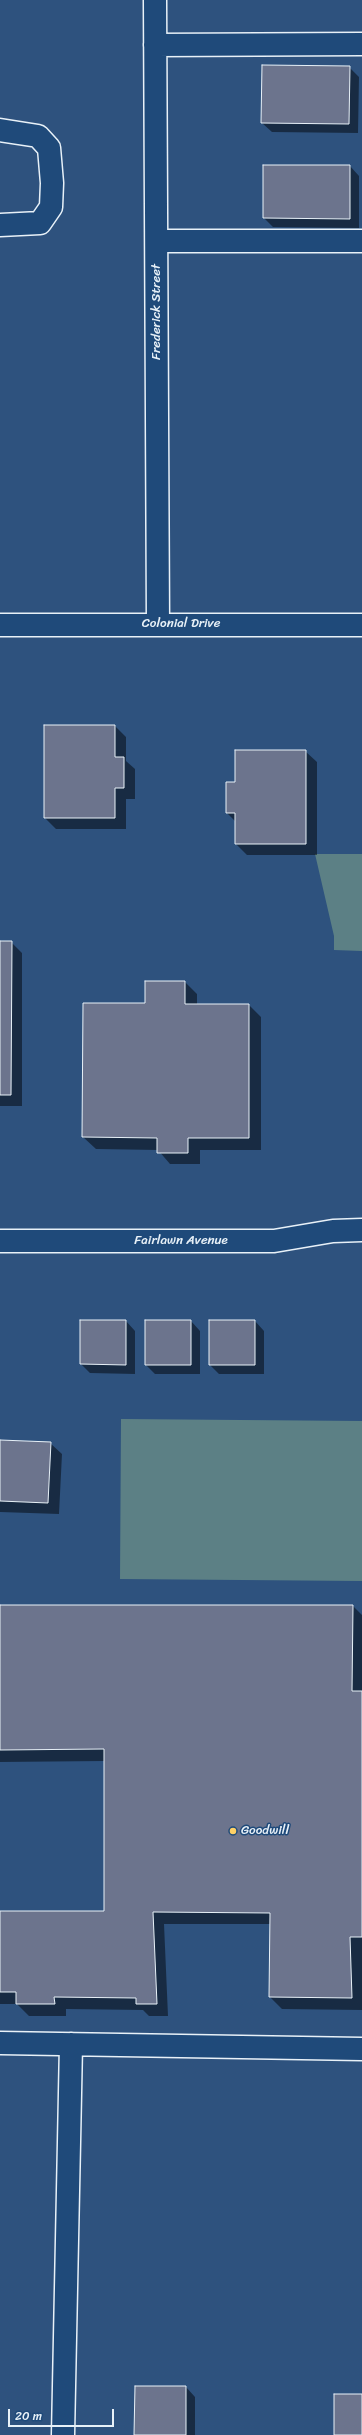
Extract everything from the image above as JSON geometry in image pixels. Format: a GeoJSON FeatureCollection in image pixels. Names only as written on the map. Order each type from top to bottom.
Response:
{"type":"FeatureCollection","features":[{"type":"Feature","properties":{"kind":"street","name":"Frederick Street"},"geometry":{"type":"LineString","coordinates":[[155,0],[158,624]]}},
{"type":"Feature","properties":{"kind":"street"},"geometry":{"type":"LineString","coordinates":[[155,45],[362,44]]}},
{"type":"Feature","properties":{"kind":"street"},"geometry":{"type":"LineString","coordinates":[[0,130],[38,136],[49,148],[52,183],[51,207],[40,223],[0,225]]}},
{"type":"Feature","properties":{"kind":"street"},"geometry":{"type":"LineString","coordinates":[[157,241],[362,241]]}},
{"type":"Feature","properties":{"kind":"street","name":"Colonial Drive"},"geometry":{"type":"LineString","coordinates":[[0,626],[362,624]]}},
{"type":"Feature","properties":{"kind":"street","name":"Fairlawn Avenue"},"geometry":{"type":"LineString","coordinates":[[0,1241],[274,1241],[333,1231],[362,1230]]}},
{"type":"Feature","properties":{"kind":"street"},"geometry":{"type":"LineString","coordinates":[[0,2043],[362,2048]]}},
{"type":"Feature","properties":{"kind":"street"},"geometry":{"type":"LineString","coordinates":[[63,2435],[71,2044]]}},
{"type":"Feature","properties":{"kind":"green space"},"geometry":{"type":"Polygon","coordinates":[[[315,854],[362,854],[362,951],[334,950],[334,936],[315,854]]]}},
{"type":"Feature","properties":{"kind":"green space"},"geometry":{"type":"Polygon","coordinates":[[[121,1419],[362,1421],[362,1581],[120,1579],[121,1419]]]}},
{"type":"Feature","properties":{"kind":"building"},"geometry":{"type":"Polygon","coordinates":[[[262,65],[350,66],[349,124],[261,123],[262,65]]]}},
{"type":"Feature","properties":{"kind":"building"},"geometry":{"type":"Polygon","coordinates":[[[263,165],[350,165],[350,219],[263,218],[263,165]]]}},
{"type":"Feature","properties":{"kind":"building"},"geometry":{"type":"Polygon","coordinates":[[[44,725],[115,725],[115,757],[124,757],[124,788],[115,788],[115,818],[44,818],[44,725]]]}},
{"type":"Feature","properties":{"kind":"building"},"geometry":{"type":"Polygon","coordinates":[[[235,750],[306,750],[306,844],[235,844],[235,813],[226,813],[226,782],[235,782],[235,750]]]}},
{"type":"Feature","properties":{"kind":"building"},"geometry":{"type":"Polygon","coordinates":[[[0,941],[12,941],[11,1095],[0,1095],[0,941]]]}},
{"type":"Feature","properties":{"kind":"building"},"geometry":{"type":"Polygon","coordinates":[[[145,981],[185,981],[185,1004],[249,1004],[249,1138],[188,1138],[188,1153],[157,1153],[157,1138],[82,1137],[83,1003],[145,1003],[145,981]]]}},
{"type":"Feature","properties":{"kind":"building"},"geometry":{"type":"Polygon","coordinates":[[[80,1320],[126,1320],[126,1365],[80,1364],[80,1320]]]}},
{"type":"Feature","properties":{"kind":"building"},"geometry":{"type":"Polygon","coordinates":[[[145,1320],[191,1320],[191,1365],[145,1365],[145,1320]]]}},
{"type":"Feature","properties":{"kind":"building"},"geometry":{"type":"Polygon","coordinates":[[[209,1320],[255,1320],[255,1365],[209,1365],[209,1320]]]}},
{"type":"Feature","properties":{"kind":"building"},"geometry":{"type":"Polygon","coordinates":[[[0,1440],[51,1442],[48,1503],[0,1501],[0,1440]]]}},
{"type":"Feature","properties":{"kind":"building","name":"Goodwill"},"geometry":{"type":"Polygon","coordinates":[[[0,1605],[353,1605],[352,1691],[362,1691],[362,1937],[350,1937],[352,1998],[269,1997],[270,1913],[153,1912],[157,2004],[136,2004],[136,1998],[54,1997],[55,2004],[16,2004],[16,1992],[0,1992],[0,1911],[104,1911],[104,1749],[0,1750],[0,1605]]]}},
{"type":"Feature","properties":{"kind":"building"},"geometry":{"type":"Polygon","coordinates":[[[135,2386],[186,2386],[186,2435],[134,2435],[135,2386]]]}},
{"type":"Feature","properties":{"kind":"building"},"geometry":{"type":"Polygon","coordinates":[[[334,2394],[362,2394],[362,2435],[334,2435],[334,2394]]]}},
{"type":"Feature","properties":{"kind":"place","name":"Goodwill"},"geometry":{"type":"Point","coordinates":[233,1831]}}]}
